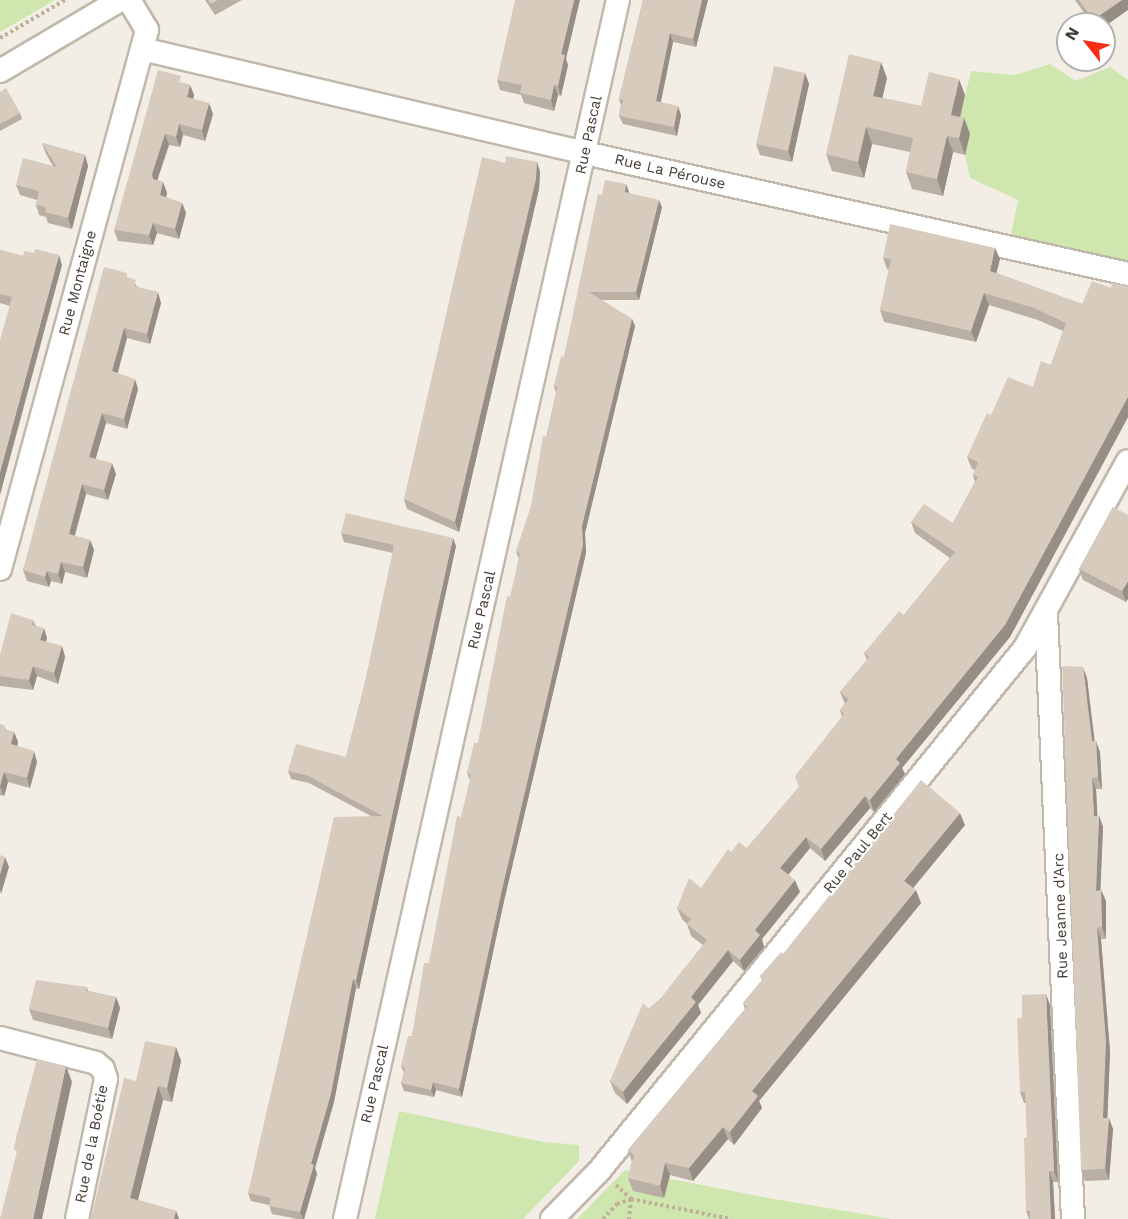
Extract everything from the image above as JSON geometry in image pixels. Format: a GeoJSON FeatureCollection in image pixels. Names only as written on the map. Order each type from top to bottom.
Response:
{"type":"FeatureCollection","features":[{"type":"Feature","properties":{"kind":"street"},"geometry":{"type":"LineString","coordinates":[[0,71],[120,0]]}},
{"type":"Feature","properties":{"kind":"street","name":"Rue Montaigne"},"geometry":{"type":"LineString","coordinates":[[0,569],[147,30],[129,0]]}},
{"type":"Feature","properties":{"kind":"street","name":"Rue Pascal"},"geometry":{"type":"LineString","coordinates":[[345,1219],[618,0]]}},
{"type":"Feature","properties":{"kind":"street","name":"Rue La Pérouse"},"geometry":{"type":"LineString","coordinates":[[142,49],[585,153],[1128,274]]}},
{"type":"Feature","properties":{"kind":"street","name":"Rue Paul Bert"},"geometry":{"type":"LineString","coordinates":[[552,1219],[599,1171],[1024,648],[1046,613],[1128,461]]}},
{"type":"Feature","properties":{"kind":"street","name":"Rue Jeanne d'Arc"},"geometry":{"type":"LineString","coordinates":[[1046,613],[1073,1219]]}},
{"type":"Feature","properties":{"kind":"street","name":"Rue de la Boétie"},"geometry":{"type":"LineString","coordinates":[[0,1038],[96,1063],[103,1069],[106,1079],[77,1219]]}},
{"type":"Feature","properties":{"kind":"path"},"geometry":{"type":"LineString","coordinates":[[0,38],[65,0]]}},
{"type":"Feature","properties":{"kind":"path"},"geometry":{"type":"LineString","coordinates":[[599,1171],[631,1199],[731,1219]]}},
{"type":"Feature","properties":{"kind":"path"},"geometry":{"type":"LineString","coordinates":[[603,1219],[617,1204],[631,1199]]}},
{"type":"Feature","properties":{"kind":"path"},"geometry":{"type":"LineString","coordinates":[[629,1219],[631,1199]]}},
{"type":"Feature","properties":{"kind":"green space"},"geometry":{"type":"Polygon","coordinates":[[[0,0],[55,0],[0,32],[0,0]]]}},
{"type":"Feature","properties":{"kind":"green space"},"geometry":{"type":"Polygon","coordinates":[[[1050,64],[1056,68],[1056,72],[1062,72],[1076,81],[1098,72],[1116,71],[1128,80],[1128,261],[1011,235],[1018,200],[970,178],[965,155],[970,134],[957,131],[971,71],[1015,75],[1050,64]]]}},
{"type":"Feature","properties":{"kind":"green space"},"geometry":{"type":"Polygon","coordinates":[[[399,1111],[543,1142],[579,1145],[579,1161],[523,1219],[375,1219],[399,1111]]]}},
{"type":"Feature","properties":{"kind":"green space"},"geometry":{"type":"Polygon","coordinates":[[[625,1170],[768,1198],[892,1219],[577,1219],[625,1170]]]}},
{"type":"Feature","properties":{"kind":"building"},"geometry":{"type":"Polygon","coordinates":[[[515,0],[574,0],[561,54],[565,55],[558,86],[554,85],[551,100],[520,93],[522,85],[497,80],[515,0]]]}},
{"type":"Feature","properties":{"kind":"building"},"geometry":{"type":"Polygon","coordinates":[[[643,0],[702,0],[693,39],[670,33],[656,101],[678,106],[674,127],[619,116],[623,100],[619,99],[643,0]]]}},
{"type":"Feature","properties":{"kind":"building"},"geometry":{"type":"Polygon","coordinates":[[[1079,0],[1122,0],[1105,12],[1087,12],[1079,0]]]}},
{"type":"Feature","properties":{"kind":"building"},"geometry":{"type":"Polygon","coordinates":[[[849,54],[881,62],[873,96],[921,106],[929,72],[959,79],[951,115],[964,118],[959,138],[947,136],[937,179],[906,172],[913,138],[866,127],[858,162],[826,154],[849,54]]]}},
{"type":"Feature","properties":{"kind":"building"},"geometry":{"type":"Polygon","coordinates":[[[774,66],[805,73],[788,151],[756,144],[774,66]]]}},
{"type":"Feature","properties":{"kind":"building"},"geometry":{"type":"Polygon","coordinates":[[[158,70],[181,76],[179,82],[190,85],[187,97],[209,103],[202,130],[179,124],[176,137],[165,134],[152,174],[153,179],[163,182],[160,195],[182,203],[175,229],[153,223],[149,235],[114,230],[158,70]]]}},
{"type":"Feature","properties":{"kind":"building"},"geometry":{"type":"Polygon","coordinates":[[[6,88],[20,113],[0,124],[0,92],[6,88]]]}},
{"type":"Feature","properties":{"kind":"building"},"geometry":{"type":"Polygon","coordinates":[[[42,143],[85,155],[68,218],[45,212],[46,207],[36,205],[39,191],[16,185],[23,158],[57,167],[42,143]]]}},
{"type":"Feature","properties":{"kind":"building"},"geometry":{"type":"Polygon","coordinates":[[[506,156],[537,162],[536,179],[455,522],[404,499],[482,157],[505,163],[506,156]]]}},
{"type":"Feature","properties":{"kind":"building"},"geometry":{"type":"Polygon","coordinates":[[[605,180],[626,184],[625,192],[659,200],[636,292],[589,292],[632,319],[582,526],[583,545],[501,894],[459,1089],[433,1082],[431,1090],[401,1083],[405,1068],[401,1066],[408,1036],[412,1036],[424,963],[429,963],[457,816],[461,817],[471,775],[467,773],[474,743],[478,743],[507,596],[510,597],[520,553],[516,552],[531,507],[543,436],[547,437],[557,387],[554,386],[561,356],[564,357],[598,194],[602,195],[605,180]]]}},
{"type":"Feature","properties":{"kind":"building"},"geometry":{"type":"Polygon","coordinates":[[[890,224],[995,248],[990,271],[1082,304],[1092,281],[1111,288],[1112,283],[1128,286],[1128,397],[1005,625],[896,759],[900,763],[870,800],[865,796],[821,849],[806,837],[780,868],[795,880],[755,930],[760,935],[740,960],[728,950],[691,997],[696,1002],[623,1092],[610,1081],[643,1003],[649,1009],[662,997],[707,940],[687,924],[691,919],[677,908],[689,878],[701,888],[728,849],[731,852],[739,842],[747,848],[799,787],[795,776],[844,714],[840,710],[849,699],[840,692],[869,657],[864,653],[899,611],[904,615],[955,552],[911,522],[924,504],[953,523],[978,477],[973,475],[978,462],[967,457],[987,413],[991,415],[1008,377],[1033,387],[1041,361],[1051,365],[1066,323],[1034,308],[984,293],[971,331],[880,310],[891,259],[883,258],[890,224]]]}},
{"type":"Feature","properties":{"kind":"building"},"geometry":{"type":"Polygon","coordinates":[[[35,249],[59,255],[0,472],[0,340],[12,297],[0,294],[0,250],[23,256],[24,251],[34,253],[35,249]]]}},
{"type":"Feature","properties":{"kind":"building"},"geometry":{"type":"Polygon","coordinates":[[[104,267],[127,273],[127,277],[136,280],[134,286],[158,292],[147,334],[124,328],[112,371],[135,379],[124,419],[102,413],[89,457],[112,463],[104,490],[82,484],[69,534],[90,540],[83,567],[61,562],[58,574],[47,571],[45,577],[23,570],[104,267]]]}},
{"type":"Feature","properties":{"kind":"building"},"geometry":{"type":"Polygon","coordinates":[[[1113,507],[1128,515],[1128,581],[1122,591],[1079,569],[1113,507]]]}},
{"type":"Feature","properties":{"kind":"building"},"geometry":{"type":"Polygon","coordinates":[[[346,513],[453,538],[356,980],[353,979],[331,1094],[300,1212],[269,1206],[271,1198],[248,1193],[334,817],[383,816],[306,775],[288,771],[296,744],[346,757],[365,683],[394,545],[341,533],[346,513]]]}},
{"type":"Feature","properties":{"kind":"building"},"geometry":{"type":"Polygon","coordinates":[[[11,613],[33,620],[32,625],[44,628],[40,640],[62,646],[54,673],[33,666],[29,680],[0,676],[0,655],[11,613]]]}},
{"type":"Feature","properties":{"kind":"building"},"geometry":{"type":"Polygon","coordinates":[[[1062,666],[1083,667],[1092,741],[1096,741],[1098,777],[1092,778],[1094,816],[1099,816],[1096,891],[1101,890],[1102,927],[1097,928],[1106,1041],[1103,1118],[1109,1118],[1105,1169],[1081,1170],[1062,666]]]}},
{"type":"Feature","properties":{"kind":"building"},"geometry":{"type":"Polygon","coordinates":[[[0,724],[5,726],[4,729],[14,732],[11,744],[34,751],[27,778],[4,772],[0,786],[0,724]]]}},
{"type":"Feature","properties":{"kind":"building"},"geometry":{"type":"Polygon","coordinates":[[[921,780],[960,813],[904,881],[916,890],[752,1091],[758,1096],[730,1132],[723,1127],[689,1168],[665,1163],[660,1186],[628,1178],[634,1155],[628,1150],[747,1007],[743,1003],[763,979],[760,976],[781,952],[783,954],[921,780]]]}},
{"type":"Feature","properties":{"kind":"building"},"geometry":{"type":"Polygon","coordinates":[[[0,855],[5,857],[0,874],[0,855]]]}},
{"type":"Feature","properties":{"kind":"building"},"geometry":{"type":"Polygon","coordinates":[[[36,980],[87,987],[86,991],[116,997],[108,1028],[29,1009],[36,980]]]}},
{"type":"Feature","properties":{"kind":"building"},"geometry":{"type":"Polygon","coordinates":[[[1046,994],[1054,1171],[1049,1171],[1051,1219],[1030,1219],[1030,1211],[1026,1211],[1025,1092],[1020,1092],[1017,1018],[1022,1018],[1022,995],[1046,994]]]}},
{"type":"Feature","properties":{"kind":"building"},"geometry":{"type":"Polygon","coordinates":[[[145,1041],[176,1047],[167,1088],[158,1086],[130,1198],[176,1211],[174,1219],[91,1219],[124,1078],[136,1081],[145,1041]]]}},
{"type":"Feature","properties":{"kind":"building"},"geometry":{"type":"Polygon","coordinates":[[[37,1059],[66,1066],[33,1219],[0,1219],[17,1151],[14,1150],[16,1138],[37,1059]]]}}]}
